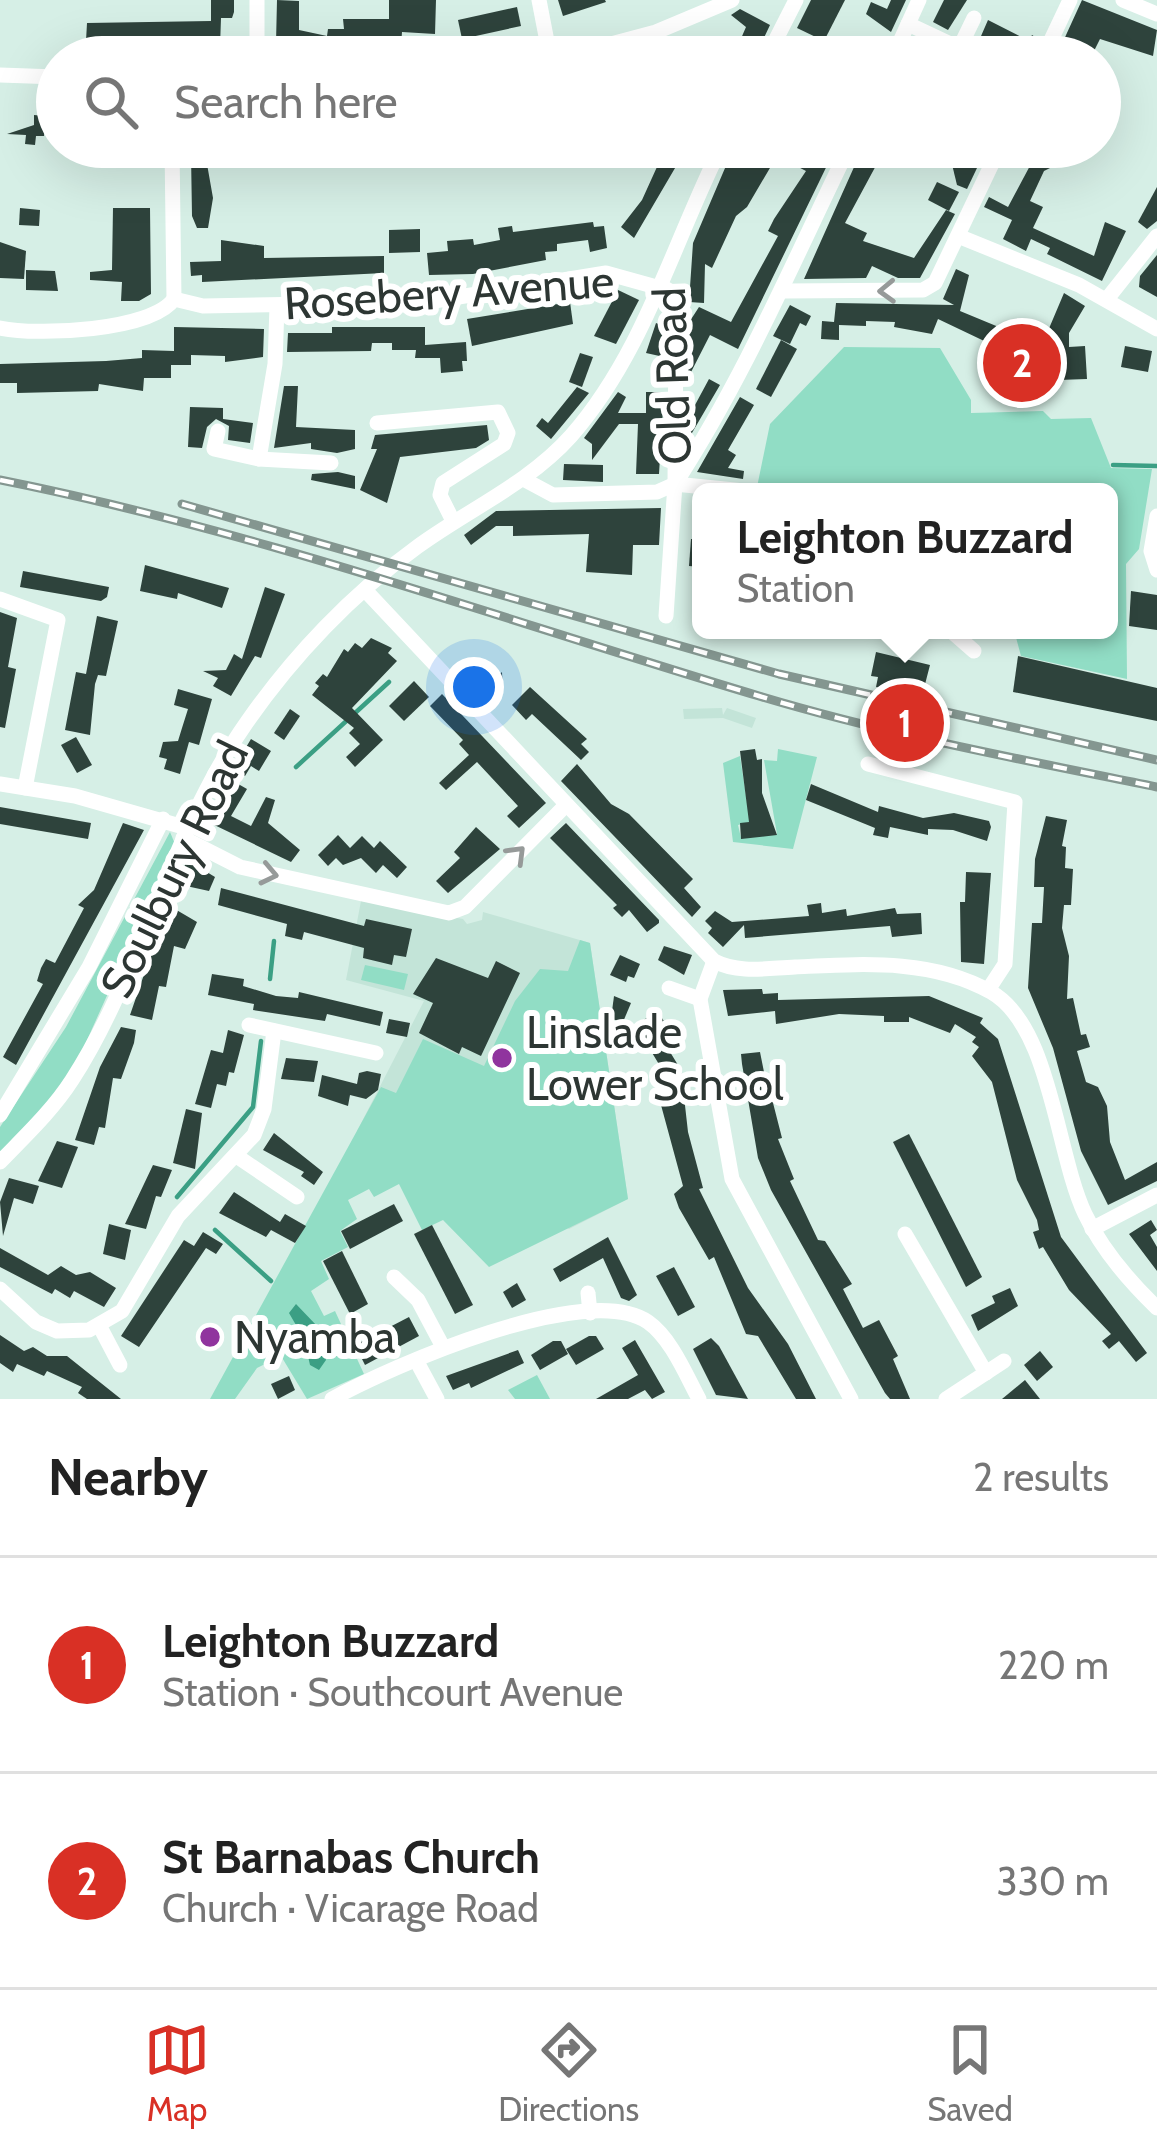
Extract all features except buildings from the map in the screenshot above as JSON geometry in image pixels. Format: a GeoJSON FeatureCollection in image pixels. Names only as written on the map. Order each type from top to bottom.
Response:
{"type":"FeatureCollection","features":[{"type":"Feature","properties":{"kind":"street"},"geometry":{"type":"LineString","coordinates":[[256,36],[257,0]]}},
{"type":"Feature","properties":{"kind":"street"},"geometry":{"type":"LineString","coordinates":[[539,0],[546,36]]}},
{"type":"Feature","properties":{"kind":"street"},"geometry":{"type":"LineString","coordinates":[[640,36],[732,0]]}},
{"type":"Feature","properties":{"kind":"street"},"geometry":{"type":"LineString","coordinates":[[778,36],[796,0]]}},
{"type":"Feature","properties":{"kind":"street"},"geometry":{"type":"LineString","coordinates":[[902,36],[919,0]]}},
{"type":"Feature","properties":{"kind":"street"},"geometry":{"type":"LineString","coordinates":[[1053,36],[1070,0]]}},
{"type":"Feature","properties":{"kind":"street"},"geometry":{"type":"LineString","coordinates":[[1124,0],[1157,14]]}},
{"type":"Feature","properties":{"kind":"street"},"geometry":{"type":"LineString","coordinates":[[965,36],[974,18]]}},
{"type":"Feature","properties":{"kind":"street"},"geometry":{"type":"LineString","coordinates":[[908,24],[928,36]]}},
{"type":"Feature","properties":{"kind":"street"},"geometry":{"type":"LineString","coordinates":[[0,75],[36,76]]}},
{"type":"Feature","properties":{"kind":"street"},"geometry":{"type":"LineString","coordinates":[[0,328],[62,332],[115,324],[152,315],[174,299],[172,168]]}},
{"type":"Feature","properties":{"kind":"street","name":"Old Road"},"geometry":{"type":"LineString","coordinates":[[666,616],[675,484],[676,298],[660,287],[712,168]]}},
{"type":"Feature","properties":{"kind":"street"},"geometry":{"type":"LineString","coordinates":[[675,484],[716,421],[785,291],[840,168]]}},
{"type":"Feature","properties":{"kind":"street"},"geometry":{"type":"LineString","coordinates":[[785,291],[923,290],[935,283],[990,168]]}},
{"type":"Feature","properties":{"kind":"street"},"geometry":{"type":"LineString","coordinates":[[958,236],[1107,299],[1157,329]]}},
{"type":"Feature","properties":{"kind":"street"},"geometry":{"type":"LineString","coordinates":[[1107,299],[1157,236]]}},
{"type":"Feature","properties":{"kind":"street","name":"Rosebery Avenue"},"geometry":{"type":"LineString","coordinates":[[174,299],[192,305],[428,302],[607,273],[660,287]]}},
{"type":"Feature","properties":{"kind":"street","name":"Soulbury Road"},"geometry":{"type":"LineString","coordinates":[[0,1162],[74,1077],[185,833],[245,724],[306,648],[362,592],[453,521],[525,480],[594,405],[660,287]]}},
{"type":"Feature","properties":{"kind":"street"},"geometry":{"type":"LineString","coordinates":[[260,459],[275,364],[277,305]]}},
{"type":"Feature","properties":{"kind":"street"},"geometry":{"type":"LineString","coordinates":[[377,423],[498,412],[508,433],[503,444],[442,483],[440,496],[453,521]]}},
{"type":"Feature","properties":{"kind":"street"},"geometry":{"type":"LineString","coordinates":[[218,431],[214,449],[260,459],[331,463]]}},
{"type":"Feature","properties":{"kind":"street"},"geometry":{"type":"LineString","coordinates":[[525,480],[553,495],[657,492],[675,484],[692,486]]}},
{"type":"Feature","properties":{"kind":"street"},"geometry":{"type":"LineString","coordinates":[[1157,516],[1151,551],[1157,570]]}},
{"type":"Feature","properties":{"kind":"street"},"geometry":{"type":"LineString","coordinates":[[362,592],[714,961],[750,969],[895,965],[988,990],[1007,1003],[1030,1038],[1070,1175],[1092,1229],[1157,1308]]}},
{"type":"Feature","properties":{"kind":"street"},"geometry":{"type":"LineString","coordinates":[[0,599],[58,620],[25,788]]}},
{"type":"Feature","properties":{"kind":"street"},"geometry":{"type":"LineString","coordinates":[[960,639],[974,651]]}},
{"type":"Feature","properties":{"kind":"street"},"geometry":{"type":"LineString","coordinates":[[868,764],[1015,802],[1005,964],[988,990]]}},
{"type":"Feature","properties":{"kind":"street"},"geometry":{"type":"LineString","coordinates":[[0,784],[163,819],[240,867],[449,913],[465,907],[565,806]]}},
{"type":"Feature","properties":{"kind":"street","name":"Soulbury Road"},"geometry":{"type":"LineString","coordinates":[[0,1115],[88,967],[163,819]]}},
{"type":"Feature","properties":{"kind":"street"},"geometry":{"type":"LineString","coordinates":[[714,961],[700,999],[717,1120],[736,1191],[851,1399]]}},
{"type":"Feature","properties":{"kind":"street"},"geometry":{"type":"LineString","coordinates":[[669,988],[700,999]]}},
{"type":"Feature","properties":{"kind":"street"},"geometry":{"type":"LineString","coordinates":[[249,1025],[346,1055],[376,1053]]}},
{"type":"Feature","properties":{"kind":"street"},"geometry":{"type":"LineString","coordinates":[[0,1289],[45,1328],[74,1333],[100,1327],[122,1311],[178,1216],[238,1157],[264,1109],[274,1031]]}},
{"type":"Feature","properties":{"kind":"street"},"geometry":{"type":"LineString","coordinates":[[238,1157],[285,1196]]}},
{"type":"Feature","properties":{"kind":"street"},"geometry":{"type":"LineString","coordinates":[[1092,1229],[1157,1195]]}},
{"type":"Feature","properties":{"kind":"street"},"geometry":{"type":"LineString","coordinates":[[904,1234],[922,1252],[986,1373]]}},
{"type":"Feature","properties":{"kind":"street"},"geometry":{"type":"LineString","coordinates":[[394,1277],[418,1300],[443,1347]]}},
{"type":"Feature","properties":{"kind":"street"},"geometry":{"type":"LineString","coordinates":[[588,1293],[590,1313]]}},
{"type":"Feature","properties":{"kind":"street"},"geometry":{"type":"LineString","coordinates":[[332,1399],[443,1347],[511,1326],[622,1312],[646,1321],[692,1396]]}},
{"type":"Feature","properties":{"kind":"street"},"geometry":{"type":"LineString","coordinates":[[100,1327],[120,1365]]}},
{"type":"Feature","properties":{"kind":"street"},"geometry":{"type":"LineString","coordinates":[[416,1360],[437,1399]]}},
{"type":"Feature","properties":{"kind":"street"},"geometry":{"type":"LineString","coordinates":[[946,1399],[1004,1361]]}},
{"type":"Feature","properties":{"kind":"shaded area"},"geometry":{"type":"Polygon","coordinates":[[[844,347],[940,348],[971,400],[971,413],[1043,411],[1051,419],[1091,418],[1111,468],[1152,469],[1139,549],[1126,564],[1127,679],[1021,656],[1016,639],[1118,639],[1118,483],[758,483],[770,424],[844,347]]]}},
{"type":"Feature","properties":{"kind":"shaded area"},"geometry":{"type":"Polygon","coordinates":[[[722,708],[723,715],[727,708],[756,718],[752,728],[723,718],[684,719],[683,709],[722,708]]]}},
{"type":"Feature","properties":{"kind":"shaded area"},"geometry":{"type":"Polygon","coordinates":[[[778,749],[817,757],[793,849],[733,842],[723,763],[740,756],[750,822],[738,825],[741,838],[777,834],[764,760],[777,761],[778,749]]]}},
{"type":"Feature","properties":{"kind":"shaded area"},"geometry":{"type":"Polygon","coordinates":[[[170,832],[175,844],[83,1049],[62,1086],[0,1157],[0,1127],[66,1027],[170,832]]]}},
{"type":"Feature","properties":{"kind":"shaded area","name":"Linslade Lower School"},"geometry":{"type":"Polygon","coordinates":[[[361,901],[463,919],[467,924],[482,920],[483,912],[590,943],[628,1199],[569,1229],[357,1131],[424,1001],[346,980],[361,901]]]}},
{"type":"Feature","properties":{"kind":"shaded area","name":"Linslade Lower School"},"geometry":{"type":"Polygon","coordinates":[[[580,940],[590,943],[628,1199],[489,1267],[443,1220],[422,1230],[399,1184],[374,1197],[369,1189],[348,1200],[357,1219],[340,1231],[348,1247],[321,1261],[329,1279],[311,1291],[324,1316],[335,1311],[364,1374],[307,1399],[281,1356],[257,1368],[235,1399],[210,1399],[381,1087],[396,1093],[423,1039],[484,1066],[515,1001],[540,969],[568,971],[580,940]]]}},
{"type":"Feature","properties":{"kind":"shaded area"},"geometry":{"type":"Polygon","coordinates":[[[365,965],[408,974],[404,990],[361,980],[365,965]]]}},
{"type":"Feature","properties":{"kind":"shaded area"},"geometry":{"type":"Polygon","coordinates":[[[296,1304],[317,1326],[326,1360],[319,1370],[310,1365],[304,1339],[289,1313],[296,1304]]]}},
{"type":"Feature","properties":{"kind":"shaded area"},"geometry":{"type":"Polygon","coordinates":[[[537,1375],[550,1399],[515,1399],[508,1390],[537,1375]]]}},
{"type":"Feature","properties":{"kind":"waterway"},"geometry":{"type":"LineString","coordinates":[[1113,465],[1157,466]]}},
{"type":"Feature","properties":{"kind":"waterway"},"geometry":{"type":"LineString","coordinates":[[296,767],[389,682]]}},
{"type":"Feature","properties":{"kind":"waterway"},"geometry":{"type":"LineString","coordinates":[[270,979],[274,941]]}},
{"type":"Feature","properties":{"kind":"waterway"},"geometry":{"type":"LineString","coordinates":[[177,1197],[253,1107],[261,1041]]}},
{"type":"Feature","properties":{"kind":"waterway"},"geometry":{"type":"LineString","coordinates":[[215,1230],[271,1281]]}},
{"type":"Feature","properties":{"kind":"railway"},"geometry":{"type":"LineString","coordinates":[[0,480],[287,551],[808,710],[1157,787]]}},
{"type":"Feature","properties":{"kind":"railway"},"geometry":{"type":"LineString","coordinates":[[182,504],[779,674],[1157,760]]}},
{"type":"Feature","properties":{"kind":"place","name":"St Barnabas Church"},"geometry":{"type":"Point","coordinates":[1022,363]}},
{"type":"Feature","properties":{"kind":"place","name":"Leighton Buzzard"},"geometry":{"type":"Point","coordinates":[905,723]}},
{"type":"Feature","properties":{"kind":"place","name":"Linslade Lower School"},"geometry":{"type":"Point","coordinates":[502,1058]}},
{"type":"Feature","properties":{"kind":"place","name":"Nyamba"},"geometry":{"type":"Point","coordinates":[210,1337]}}]}
